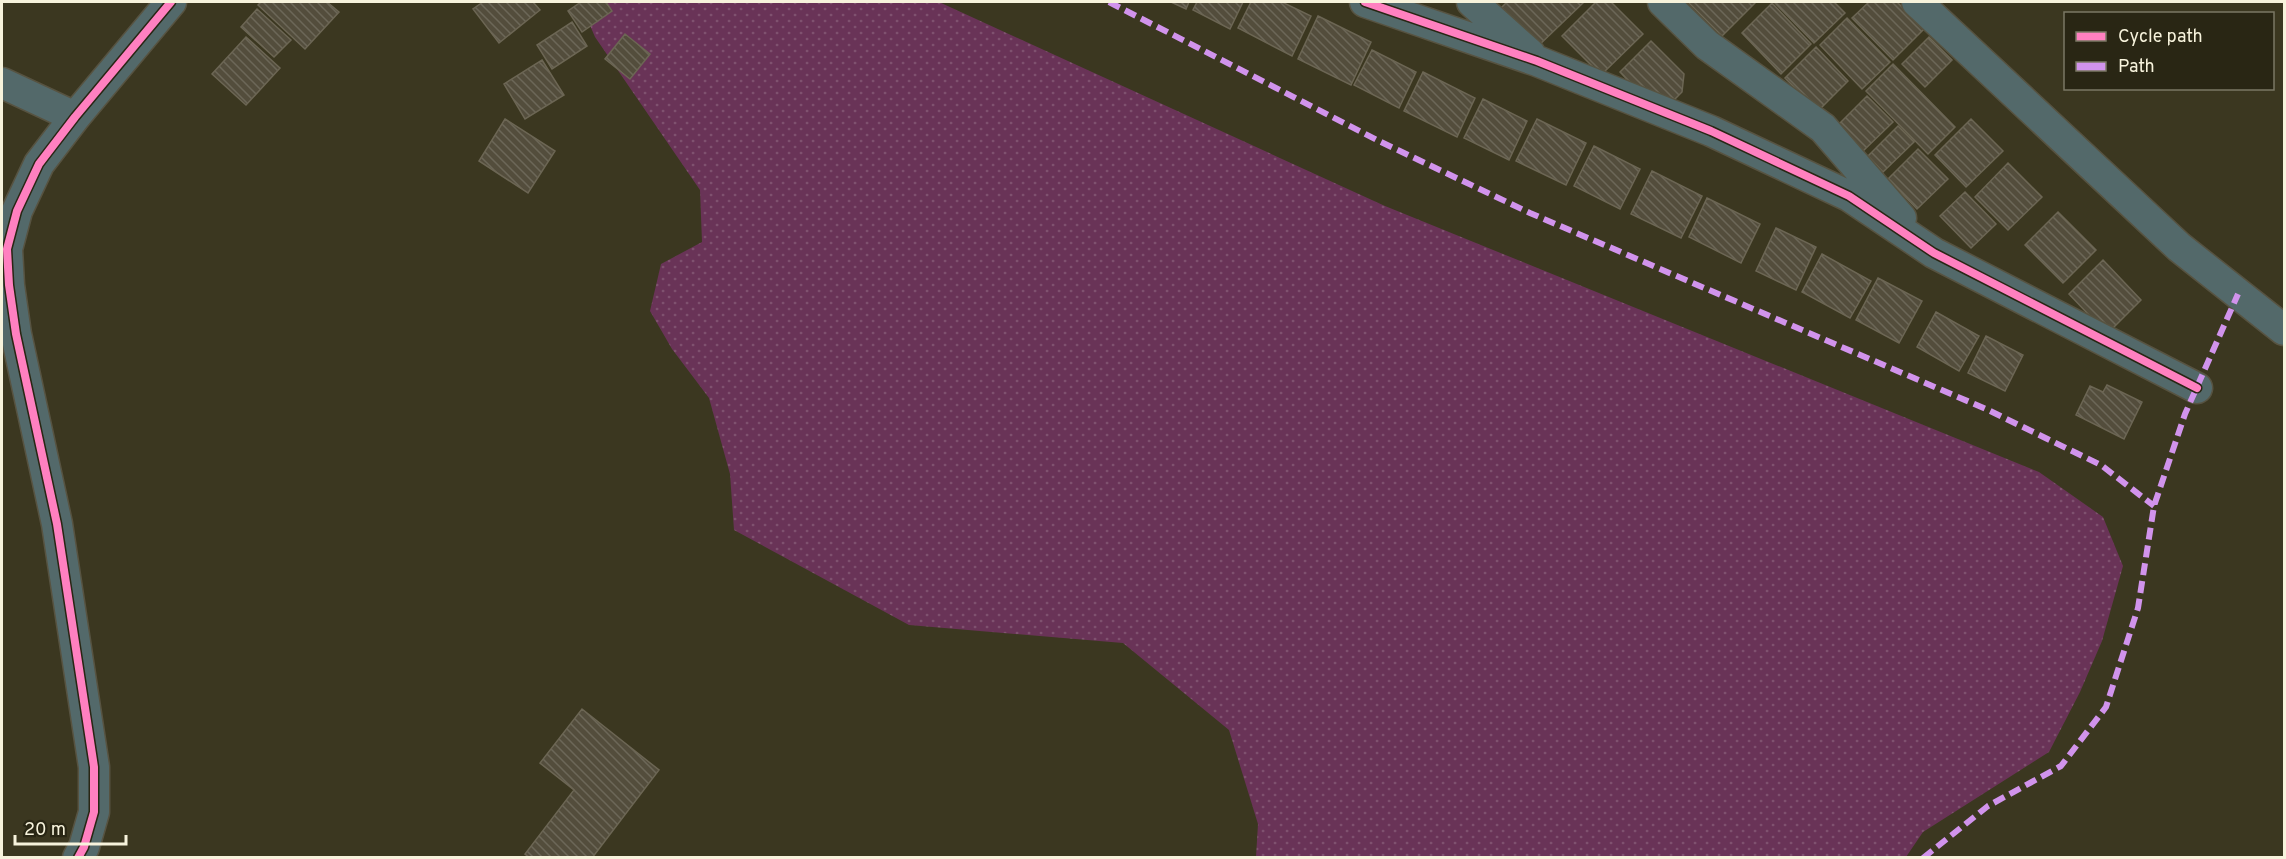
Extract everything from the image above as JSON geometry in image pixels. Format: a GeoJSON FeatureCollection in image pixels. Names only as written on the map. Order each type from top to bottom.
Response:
{"type":"FeatureCollection","features":[{"type":"Feature","properties":{"kind":"street"},"geometry":{"type":"LineString","coordinates":[[78,858],[84,847],[94,812],[94,767],[57,524],[16,334],[4,253],[17,211],[39,164],[171,2]]}},
{"type":"Feature","properties":{"kind":"street"},"geometry":{"type":"LineString","coordinates":[[1365,2],[1537,61],[1712,131],[1849,196],[1934,253],[2197,388]]}},
{"type":"Feature","properties":{"kind":"street"},"geometry":{"type":"LineString","coordinates":[[1473,2],[1537,61]]}},
{"type":"Feature","properties":{"kind":"street"},"geometry":{"type":"LineString","coordinates":[[1664,2],[1707,45],[1823,128],[1934,253]]}},
{"type":"Feature","properties":{"kind":"street"},"geometry":{"type":"LineString","coordinates":[[1917,2],[2179,247],[2284,330]]}},
{"type":"Feature","properties":{"kind":"street"},"geometry":{"type":"LineString","coordinates":[[2,83],[75,117]]}},
{"type":"Feature","properties":{"kind":"shaded area"},"geometry":{"type":"Polygon","coordinates":[[[580,2],[939,2],[1385,206],[2039,472],[2103,517],[2123,566],[2102,641],[2080,692],[2049,752],[1923,832],[1906,857],[1256,857],[1258,824],[1229,730],[1123,643],[909,625],[734,530],[730,474],[709,398],[672,349],[650,311],[661,264],[702,242],[700,190],[595,37],[580,2]]]}},
{"type":"Feature","properties":{"kind":"building"},"geometry":{"type":"Polygon","coordinates":[[[261,2],[327,2],[339,12],[305,49],[258,5],[261,2]]]}},
{"type":"Feature","properties":{"kind":"building"},"geometry":{"type":"Polygon","coordinates":[[[483,2],[533,2],[540,10],[499,43],[473,9],[483,2]]]}},
{"type":"Feature","properties":{"kind":"building"},"geometry":{"type":"Polygon","coordinates":[[[581,2],[606,2],[612,11],[582,32],[568,11],[581,2]]]}},
{"type":"Feature","properties":{"kind":"building"},"geometry":{"type":"Polygon","coordinates":[[[1171,2],[1189,2],[1186,9],[1171,2]]]}},
{"type":"Feature","properties":{"kind":"building"},"geometry":{"type":"Polygon","coordinates":[[[1197,2],[1243,2],[1230,29],[1193,10],[1197,2]]]}},
{"type":"Feature","properties":{"kind":"building"},"geometry":{"type":"Polygon","coordinates":[[[1251,2],[1282,2],[1311,16],[1292,56],[1238,28],[1251,2]]]}},
{"type":"Feature","properties":{"kind":"building"},"geometry":{"type":"Polygon","coordinates":[[[1507,2],[1584,2],[1535,49],[1498,11],[1507,2]]]}},
{"type":"Feature","properties":{"kind":"building"},"geometry":{"type":"Polygon","coordinates":[[[1596,2],[1611,2],[1643,34],[1601,75],[1562,36],[1596,2]]]}},
{"type":"Feature","properties":{"kind":"building"},"geometry":{"type":"Polygon","coordinates":[[[1688,2],[1756,2],[1722,36],[1688,2]]]}},
{"type":"Feature","properties":{"kind":"building"},"geometry":{"type":"Polygon","coordinates":[[[1774,2],[1834,2],[1845,13],[1814,43],[1774,2]]]}},
{"type":"Feature","properties":{"kind":"building"},"geometry":{"type":"Polygon","coordinates":[[[1869,2],[1897,2],[1924,29],[1893,60],[1852,18],[1869,2]]]}},
{"type":"Feature","properties":{"kind":"building"},"geometry":{"type":"Polygon","coordinates":[[[1772,3],[1811,44],[1781,74],[1742,33],[1772,3]]]}},
{"type":"Feature","properties":{"kind":"building"},"geometry":{"type":"Polygon","coordinates":[[[257,9],[291,40],[274,57],[241,27],[257,9]]]}},
{"type":"Feature","properties":{"kind":"building"},"geometry":{"type":"Polygon","coordinates":[[[1318,16],[1371,42],[1351,85],[1298,59],[1318,16]]]}},
{"type":"Feature","properties":{"kind":"building"},"geometry":{"type":"Polygon","coordinates":[[[1847,18],[1890,62],[1862,89],[1820,45],[1847,18]]]}},
{"type":"Feature","properties":{"kind":"building"},"geometry":{"type":"Polygon","coordinates":[[[572,22],[587,46],[552,69],[537,45],[572,22]]]}},
{"type":"Feature","properties":{"kind":"building"},"geometry":{"type":"Polygon","coordinates":[[[625,34],[650,54],[630,79],[605,59],[625,34]]]}},
{"type":"Feature","properties":{"kind":"building"},"geometry":{"type":"Polygon","coordinates":[[[246,37],[280,68],[246,105],[212,74],[246,37]]]}},
{"type":"Feature","properties":{"kind":"building"},"geometry":{"type":"Polygon","coordinates":[[[1929,37],[1952,60],[1925,87],[1902,64],[1929,37]]]}},
{"type":"Feature","properties":{"kind":"building"},"geometry":{"type":"Polygon","coordinates":[[[1651,41],[1684,74],[1682,92],[1667,107],[1638,91],[1620,72],[1651,41]]]}},
{"type":"Feature","properties":{"kind":"building"},"geometry":{"type":"Polygon","coordinates":[[[1816,47],[1848,81],[1818,111],[1785,78],[1816,47]]]}},
{"type":"Feature","properties":{"kind":"building"},"geometry":{"type":"Polygon","coordinates":[[[1372,50],[1416,72],[1399,108],[1354,85],[1372,50]]]}},
{"type":"Feature","properties":{"kind":"building"},"geometry":{"type":"Polygon","coordinates":[[[542,60],[564,95],[525,119],[504,84],[542,60]]]}},
{"type":"Feature","properties":{"kind":"building"},"geometry":{"type":"Polygon","coordinates":[[[1893,64],[1955,127],[1928,154],[1866,91],[1893,64]]]}},
{"type":"Feature","properties":{"kind":"building"},"geometry":{"type":"Polygon","coordinates":[[[1423,72],[1475,98],[1457,137],[1404,111],[1423,72]]]}},
{"type":"Feature","properties":{"kind":"building"},"geometry":{"type":"Polygon","coordinates":[[[1867,96],[1893,122],[1861,153],[1836,127],[1867,96]]]}},
{"type":"Feature","properties":{"kind":"building"},"geometry":{"type":"Polygon","coordinates":[[[1483,99],[1527,121],[1509,160],[1464,138],[1483,99]]]}},
{"type":"Feature","properties":{"kind":"building"},"geometry":{"type":"Polygon","coordinates":[[[505,119],[555,151],[528,193],[479,161],[505,119]]]}},
{"type":"Feature","properties":{"kind":"building"},"geometry":{"type":"Polygon","coordinates":[[[1537,119],[1586,143],[1566,185],[1516,161],[1537,119]]]}},
{"type":"Feature","properties":{"kind":"building"},"geometry":{"type":"Polygon","coordinates":[[[1971,119],[2003,151],[1966,187],[1935,155],[1971,119]]]}},
{"type":"Feature","properties":{"kind":"building"},"geometry":{"type":"Polygon","coordinates":[[[1898,126],[1914,142],[1883,172],[1868,156],[1898,126]]]}},
{"type":"Feature","properties":{"kind":"building"},"geometry":{"type":"Polygon","coordinates":[[[1594,146],[1640,169],[1620,209],[1574,186],[1594,146]]]}},
{"type":"Feature","properties":{"kind":"building"},"geometry":{"type":"Polygon","coordinates":[[[1918,149],[1948,179],[1917,209],[1888,179],[1918,149]]]}},
{"type":"Feature","properties":{"kind":"building"},"geometry":{"type":"Polygon","coordinates":[[[2008,163],[2042,197],[2008,230],[1975,197],[2008,163]]]}},
{"type":"Feature","properties":{"kind":"building"},"geometry":{"type":"Polygon","coordinates":[[[1652,171],[1702,196],[1681,238],[1631,214],[1652,171]]]}},
{"type":"Feature","properties":{"kind":"building"},"geometry":{"type":"Polygon","coordinates":[[[1965,192],[1996,224],[1971,248],[1940,216],[1965,192]]]}},
{"type":"Feature","properties":{"kind":"building"},"geometry":{"type":"Polygon","coordinates":[[[1707,198],[1760,224],[1741,263],[1689,237],[1707,198]]]}},
{"type":"Feature","properties":{"kind":"building"},"geometry":{"type":"Polygon","coordinates":[[[2058,212],[2096,250],[2063,283],[2025,245],[2058,212]]]}},
{"type":"Feature","properties":{"kind":"building"},"geometry":{"type":"Polygon","coordinates":[[[1776,228],[1816,247],[1796,290],[1756,271],[1776,228]]]}},
{"type":"Feature","properties":{"kind":"building"},"geometry":{"type":"Polygon","coordinates":[[[1822,254],[1871,281],[1850,318],[1802,292],[1822,254]]]}},
{"type":"Feature","properties":{"kind":"building"},"geometry":{"type":"Polygon","coordinates":[[[2103,260],[2141,300],[2107,334],[2069,294],[2103,260]]]}},
{"type":"Feature","properties":{"kind":"building"},"geometry":{"type":"Polygon","coordinates":[[[1878,278],[1922,301],[1899,343],[1856,320],[1878,278]]]}},
{"type":"Feature","properties":{"kind":"building"},"geometry":{"type":"Polygon","coordinates":[[[1936,312],[1979,336],[1959,371],[1917,347],[1936,312]]]}},
{"type":"Feature","properties":{"kind":"building"},"geometry":{"type":"Polygon","coordinates":[[[1986,336],[2023,355],[2005,391],[1968,373],[1986,336]]]}},
{"type":"Feature","properties":{"kind":"building"},"geometry":{"type":"Polygon","coordinates":[[[2107,385],[2142,402],[2124,439],[2076,415],[2090,386],[2103,392],[2107,385]]]}},
{"type":"Feature","properties":{"kind":"building"},"geometry":{"type":"Polygon","coordinates":[[[582,709],[659,770],[592,858],[530,858],[525,854],[574,790],[540,763],[582,709]]]}},
{"type":"Feature","properties":{"kind":"marked path"},"geometry":{"type":"LineString","coordinates":[[1109,2],[1381,142],[1530,213],[1986,409],[2101,465],[2154,506]]}},
{"type":"Feature","properties":{"kind":"marked path"},"geometry":{"type":"LineString","coordinates":[[1923,858],[1988,806],[2061,766],[2106,707],[2138,608],[2154,506],[2185,414],[2238,294]]}},
{"type":"Feature","properties":{"kind":"cycle path"},"geometry":{"type":"LineString","coordinates":[[78,858],[84,847],[94,812],[94,767],[57,524],[16,334],[9,285],[7,249],[17,211],[39,164],[171,2]]}},
{"type":"Feature","properties":{"kind":"cycle path"},"geometry":{"type":"LineString","coordinates":[[1365,2],[1537,61],[1711,131],[1849,196],[1934,253],[2197,388]]}}]}
